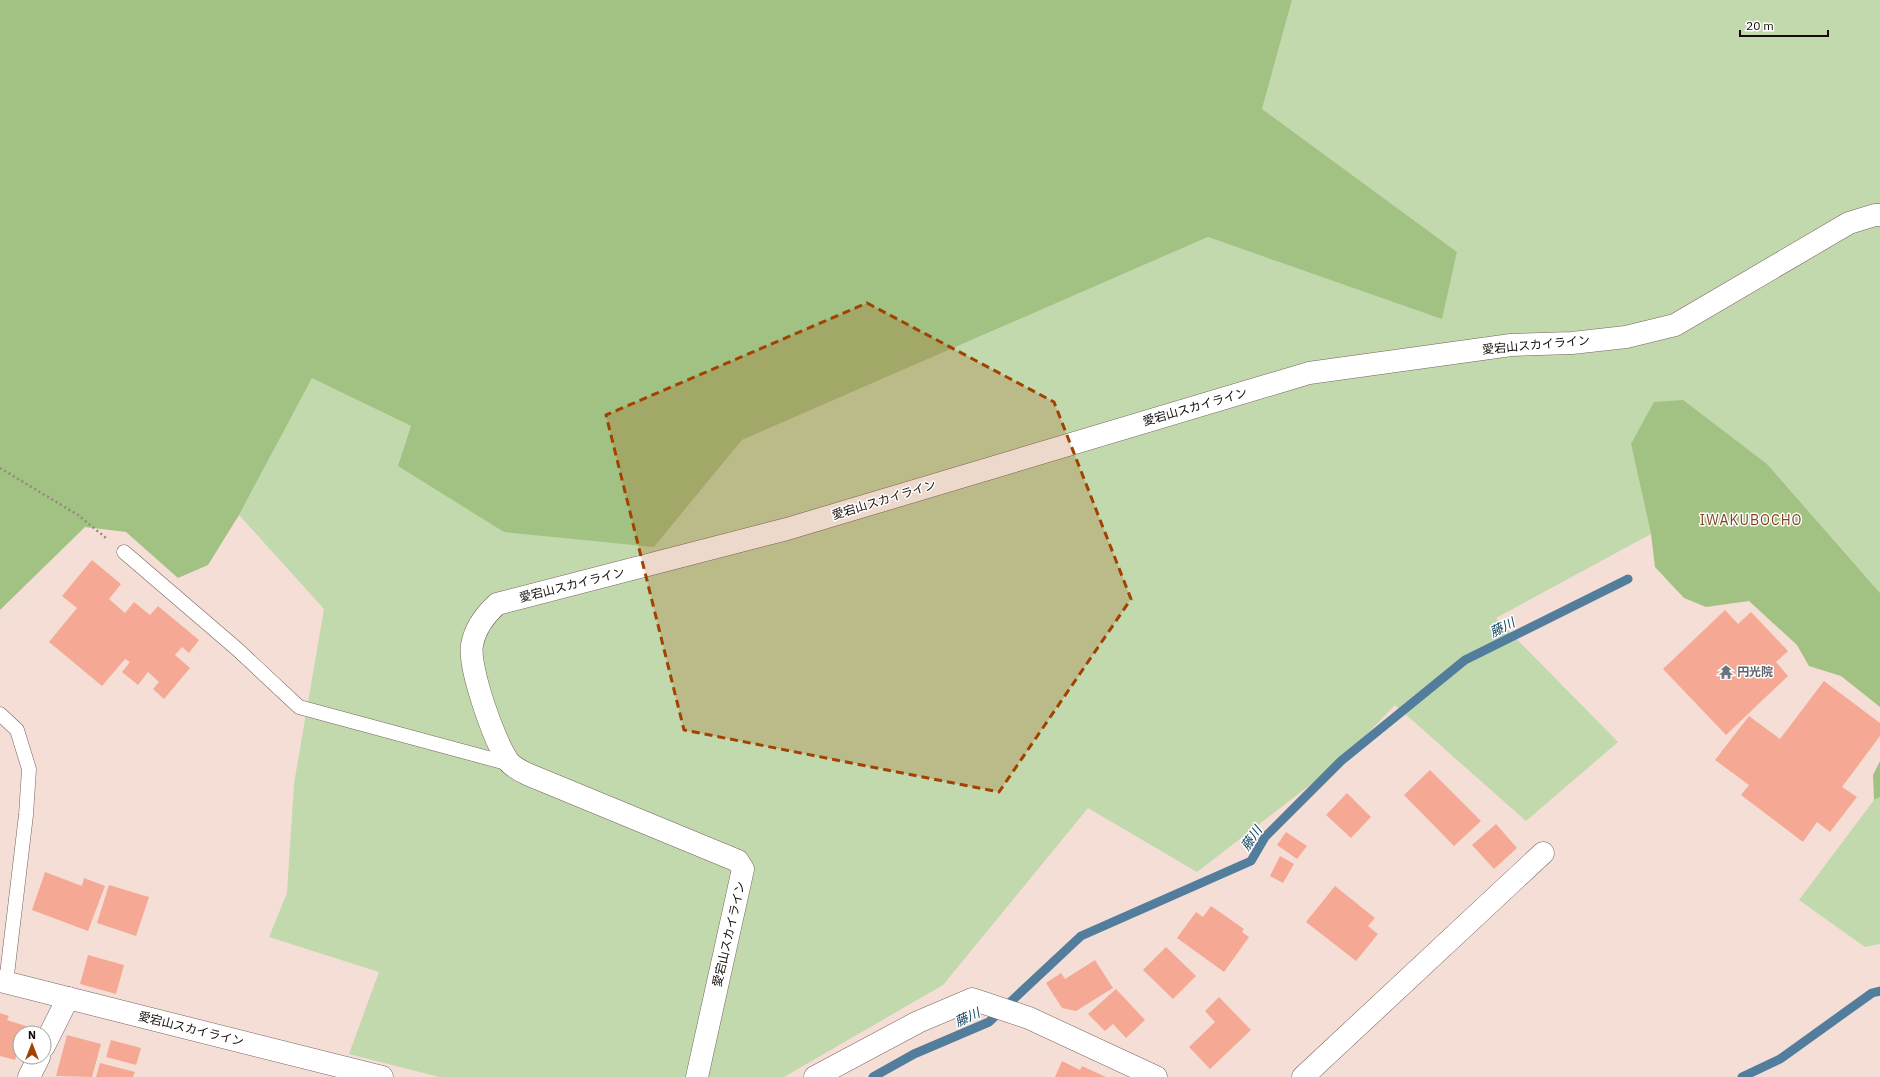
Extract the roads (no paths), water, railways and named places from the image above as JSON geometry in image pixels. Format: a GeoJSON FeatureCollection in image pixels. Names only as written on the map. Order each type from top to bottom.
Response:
{"type":"FeatureCollection","features":[{"type":"Feature","properties":{"kind":"main road","name":"愛宕山スカイライン"},"geometry":{"type":"LineString","coordinates":[[697,1077],[743,870],[738,861],[527,774],[510,764],[497,743],[473,667],[472,645],[478,627],[486,614],[497,604],[788,530],[1309,374],[1511,345],[1572,343],[1626,337],[1675,325],[1849,223],[1875,215],[1880,215]]}},
{"type":"Feature","properties":{"kind":"main road"},"geometry":{"type":"LineString","coordinates":[[1303,1077],[1543,853]]}},
{"type":"Feature","properties":{"kind":"main road","name":"愛宕山スカイライン"},"geometry":{"type":"LineString","coordinates":[[3,982],[382,1077]]}},
{"type":"Feature","properties":{"kind":"main road"},"geometry":{"type":"LineString","coordinates":[[52,1030],[68,998]]}},
{"type":"Feature","properties":{"kind":"main road"},"geometry":{"type":"LineString","coordinates":[[815,1077],[918,1022],[972,999],[1023,1016],[1156,1077]]}},
{"type":"Feature","properties":{"kind":"main road"},"geometry":{"type":"LineString","coordinates":[[29,1077],[35,1065]]}},
{"type":"Feature","properties":{"kind":"lane"},"geometry":{"type":"LineString","coordinates":[[124,552],[237,649],[299,707],[510,764]]}},
{"type":"Feature","properties":{"kind":"lane"},"geometry":{"type":"LineString","coordinates":[[0,714],[17,730],[29,769],[26,814],[3,982]]}},
{"type":"Feature","properties":{"kind":"waterway","name":"藤川"},"geometry":{"type":"LineString","coordinates":[[873,1077],[914,1054],[989,1022],[1081,936],[1251,861],[1265,837],[1341,761],[1465,660],[1628,579]]}},
{"type":"Feature","properties":{"kind":"waterway"},"geometry":{"type":"LineString","coordinates":[[1742,1077],[1780,1059],[1872,993],[1880,991]]}},
{"type":"Feature","properties":{"kind":"place","name":"円光院"},"geometry":{"type":"Point","coordinates":[1726,672]}},
{"type":"Feature","properties":{"kind":"district","name":"IWAKUBOCHO"},"geometry":{"type":"Point","coordinates":[1751,520]}}]}
